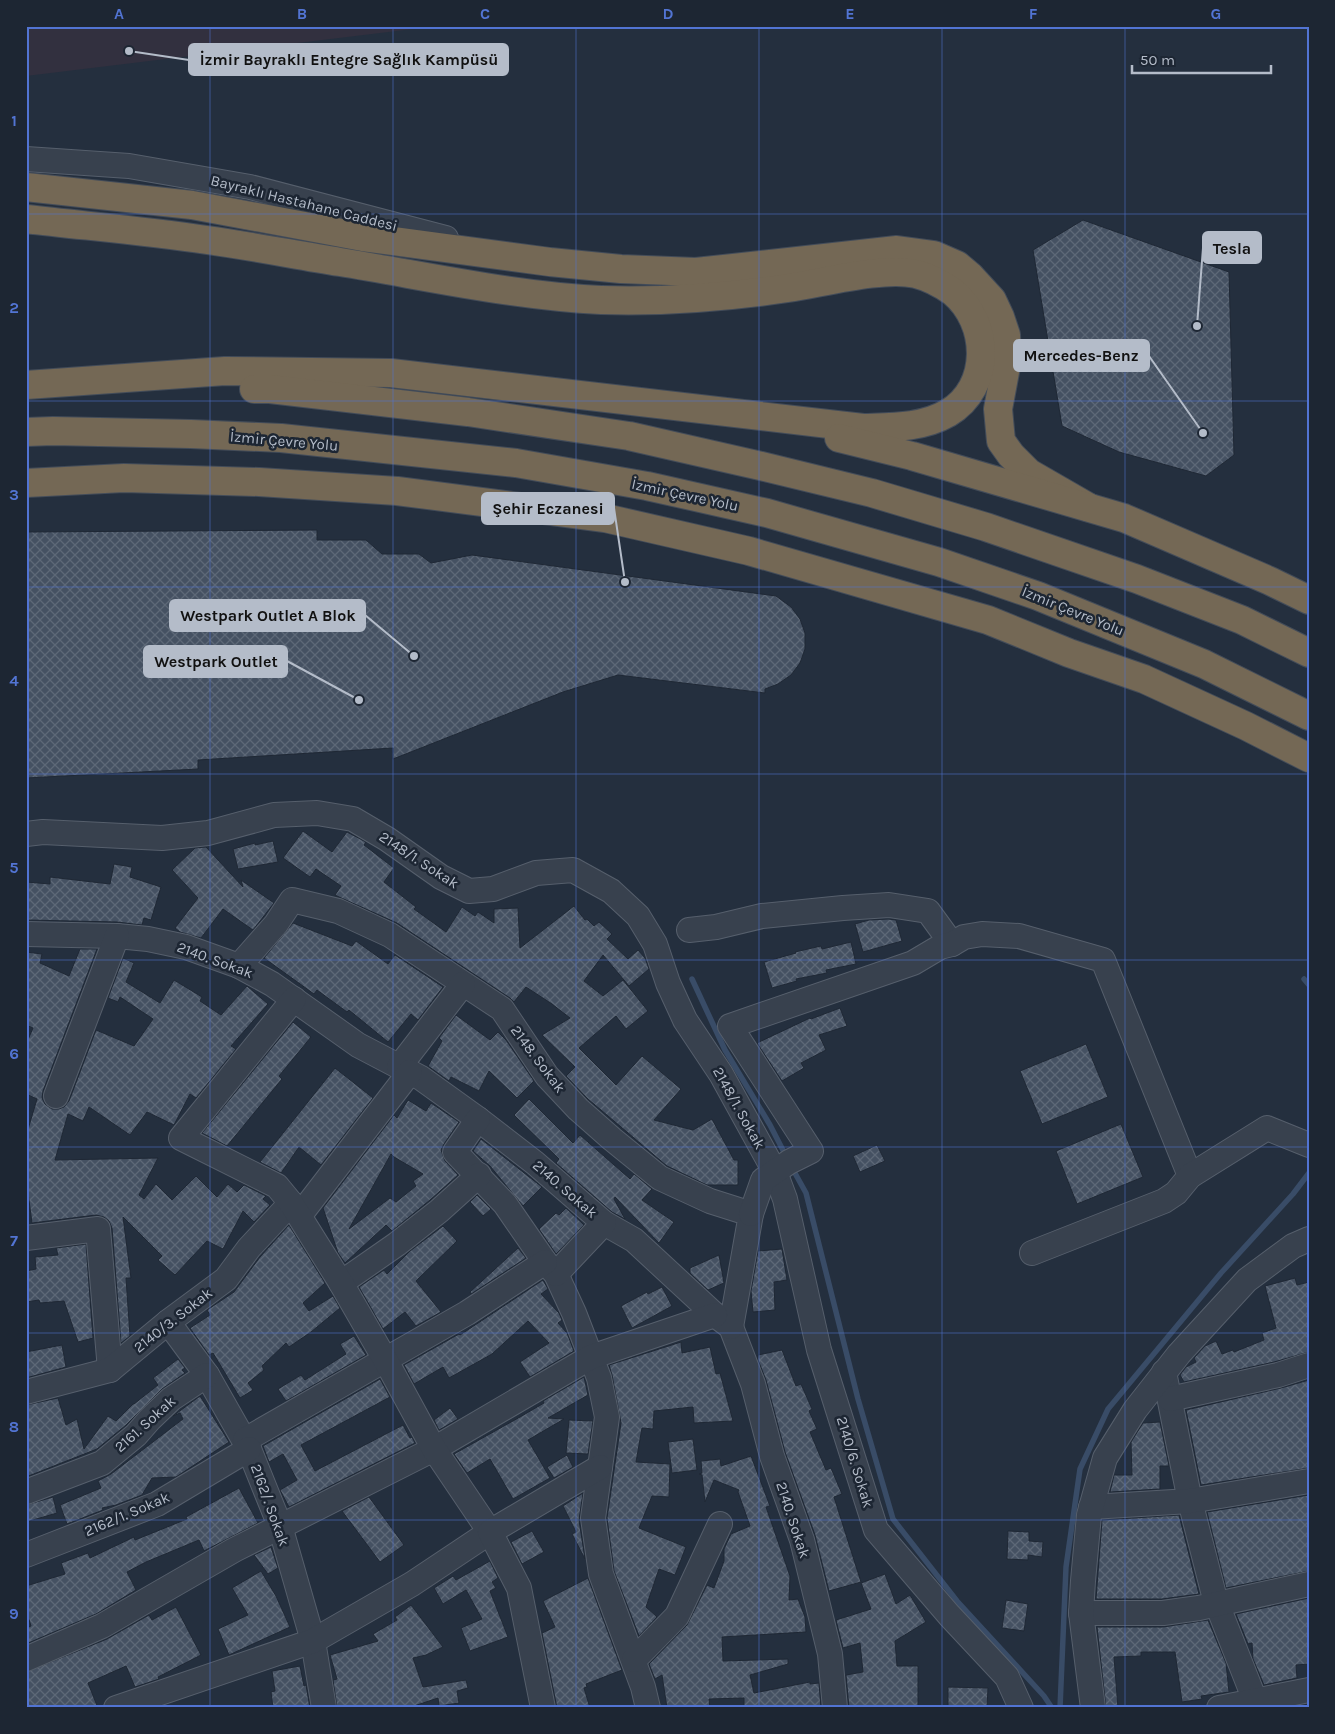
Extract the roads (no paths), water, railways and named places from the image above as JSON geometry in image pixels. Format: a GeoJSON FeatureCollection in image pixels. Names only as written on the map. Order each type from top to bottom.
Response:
{"type":"FeatureCollection","features":[{"type":"Feature","properties":{"kind":"highway"},"geometry":{"type":"LineString","coordinates":[[26,187],[192,205],[363,237],[550,262],[620,269],[696,272],[897,250],[934,255],[957,265],[984,290],[992,300],[1006,335],[1007,361],[998,409],[1001,441],[1011,455],[1029,473],[1088,507]]}},
{"type":"Feature","properties":{"kind":"highway"},"geometry":{"type":"LineString","coordinates":[[26,219],[206,240],[519,292],[599,300],[650,301],[740,294],[879,273],[913,273],[926,277],[953,292],[966,308],[976,325],[982,349],[980,374],[968,396],[950,412],[930,422],[899,427],[863,428],[391,373],[225,371],[26,386]]}},
{"type":"Feature","properties":{"kind":"highway"},"geometry":{"type":"LineString","coordinates":[[26,386],[270,389],[468,412],[630,436],[872,493],[986,527],[1137,579],[1242,620],[1309,653]]}},
{"type":"Feature","properties":{"kind":"highway"},"geometry":{"type":"LineString","coordinates":[[742,415],[912,456],[1124,518],[1270,581],[1309,600]]}},
{"type":"Feature","properties":{"kind":"highway","name":"İzmir Çevre Yolu"},"geometry":{"type":"LineString","coordinates":[[26,432],[190,434],[281,438],[516,463],[656,488],[767,513],[948,565],[1038,596],[1204,664],[1309,716]]}},
{"type":"Feature","properties":{"kind":"highway"},"geometry":{"type":"LineString","coordinates":[[26,483],[124,478],[259,482],[397,491],[605,518],[748,551],[988,620],[1069,653],[1144,678],[1309,758]]}},
{"type":"Feature","properties":{"kind":"street","name":"Bayraklı Hastahane Caddesi"},"geometry":{"type":"LineString","coordinates":[[26,159],[129,166],[250,187],[463,242],[550,262]]}},
{"type":"Feature","properties":{"kind":"street","name":"2148/1. Sokak"},"geometry":{"type":"LineString","coordinates":[[26,834],[43,832],[162,838],[208,833],[274,815],[317,813],[353,819],[387,839],[440,877],[469,891],[493,889],[536,873],[573,870],[611,891],[638,916],[655,944],[668,983],[685,1020],[721,1074],[774,1172]]}},
{"type":"Feature","properties":{"kind":"street","name":"2148. Sokak"},"geometry":{"type":"LineString","coordinates":[[240,966],[276,924],[292,900],[338,912],[390,935],[502,1009],[547,1076],[578,1109],[660,1178],[710,1201],[751,1214]]}},
{"type":"Feature","properties":{"kind":"street"},"geometry":{"type":"LineString","coordinates":[[689,930],[716,927],[762,916],[889,905],[928,911],[952,944]]}},
{"type":"Feature","properties":{"kind":"street","name":"2140. Sokak"},"geometry":{"type":"LineString","coordinates":[[26,934],[117,936],[148,939],[186,947],[240,966],[272,984],[358,1045],[421,1078],[478,1119],[535,1163],[604,1223],[634,1240],[723,1321],[753,1384],[772,1456],[802,1540],[830,1654],[835,1708]]}},
{"type":"Feature","properties":{"kind":"street"},"geometry":{"type":"LineString","coordinates":[[26,1659],[102,1626],[280,1526],[434,1449],[591,1357],[723,1321],[751,1214],[763,1180],[789,1162],[811,1152],[730,1026],[912,963],[940,947],[952,944],[964,937],[982,934],[1019,936],[1103,960],[1190,1176]]}},
{"type":"Feature","properties":{"kind":"street"},"geometry":{"type":"LineString","coordinates":[[56,1096],[117,936]]}},
{"type":"Feature","properties":{"kind":"street","name":"2140/3. Sokak"},"geometry":{"type":"LineString","coordinates":[[26,1392],[110,1370],[168,1322],[226,1279],[249,1248],[295,1209],[404,1070],[463,984]]}},
{"type":"Feature","properties":{"kind":"street"},"geometry":{"type":"LineString","coordinates":[[294,999],[181,1138],[277,1186],[295,1209],[341,1283],[434,1449],[490,1532],[519,1588],[543,1708]]}},
{"type":"Feature","properties":{"kind":"street"},"geometry":{"type":"LineString","coordinates":[[478,1119],[455,1152],[505,1204],[551,1268],[574,1314],[599,1378],[607,1418],[593,1518],[601,1574],[634,1660],[648,1708]]}},
{"type":"Feature","properties":{"kind":"street"},"geometry":{"type":"LineString","coordinates":[[1032,1253],[1164,1201],[1176,1193],[1190,1176],[1267,1128],[1299,1140]]}},
{"type":"Feature","properties":{"kind":"street","name":"2140/6. Sokak"},"geometry":{"type":"LineString","coordinates":[[774,1172],[785,1199],[819,1350],[876,1530],[949,1615],[1007,1677],[1021,1708]]}},
{"type":"Feature","properties":{"kind":"street"},"geometry":{"type":"LineString","coordinates":[[341,1283],[397,1244],[439,1211],[479,1175]]}},
{"type":"Feature","properties":{"kind":"street","name":"2162/1. Sokak"},"geometry":{"type":"LineString","coordinates":[[28,1550],[157,1504],[247,1445],[386,1361],[551,1268],[604,1223]]}},
{"type":"Feature","properties":{"kind":"street"},"geometry":{"type":"LineString","coordinates":[[26,1238],[98,1229],[110,1370]]}},
{"type":"Feature","properties":{"kind":"street"},"geometry":{"type":"LineString","coordinates":[[1093,1708],[1081,1613],[1082,1581],[1089,1515],[1105,1458],[1135,1410],[1164,1372],[1247,1280],[1293,1246],[1309,1239]]}},
{"type":"Feature","properties":{"kind":"street","name":"2162/. Sokak"},"geometry":{"type":"LineString","coordinates":[[168,1322],[208,1376],[247,1445],[280,1526],[313,1641],[324,1708]]}},
{"type":"Feature","properties":{"kind":"street"},"geometry":{"type":"LineString","coordinates":[[1170,1399],[1278,1375],[1309,1365]]}},
{"type":"Feature","properties":{"kind":"street"},"geometry":{"type":"LineString","coordinates":[[1164,1372],[1190,1501],[1217,1604],[1257,1704]]}},
{"type":"Feature","properties":{"kind":"street","name":"2161. Sokak"},"geometry":{"type":"LineString","coordinates":[[26,1492],[102,1463],[136,1435],[171,1399],[208,1376]]}},
{"type":"Feature","properties":{"kind":"street"},"geometry":{"type":"LineString","coordinates":[[116,1708],[313,1641],[412,1584],[490,1532],[600,1467]]}},
{"type":"Feature","properties":{"kind":"street"},"geometry":{"type":"LineString","coordinates":[[1092,1507],[1190,1501],[1309,1481]]}},
{"type":"Feature","properties":{"kind":"street"},"geometry":{"type":"LineString","coordinates":[[634,1660],[677,1616],[720,1524]]}},
{"type":"Feature","properties":{"kind":"street"},"geometry":{"type":"LineString","coordinates":[[1081,1613],[1162,1613],[1217,1604],[1309,1584]]}},
{"type":"Feature","properties":{"kind":"street"},"geometry":{"type":"LineString","coordinates":[[1219,1708],[1257,1704],[1309,1690]]}},
{"type":"Feature","properties":{"kind":"waterway"},"geometry":{"type":"LineString","coordinates":[[692,979],[725,1050],[770,1125],[787,1158]]}},
{"type":"Feature","properties":{"kind":"waterway"},"geometry":{"type":"LineString","coordinates":[[1304,979],[1309,985]]}},
{"type":"Feature","properties":{"kind":"waterway"},"geometry":{"type":"LineString","coordinates":[[791,1166],[806,1193],[858,1399],[893,1519],[957,1601],[1044,1696],[1052,1708]]}},
{"type":"Feature","properties":{"kind":"waterway"},"geometry":{"type":"LineString","coordinates":[[1060,1708],[1066,1567],[1080,1469],[1108,1409],[1221,1273],[1293,1194],[1309,1173]]}},
{"type":"Feature","properties":{"kind":"place","name":"İzmir Bayraklı Entegre Sağlık Kampüsü"},"geometry":{"type":"Point","coordinates":[129,51]}},
{"type":"Feature","properties":{"kind":"place","name":"Tesla"},"geometry":{"type":"Point","coordinates":[1197,326]}},
{"type":"Feature","properties":{"kind":"place","name":"Mercedes-Benz"},"geometry":{"type":"Point","coordinates":[1203,433]}},
{"type":"Feature","properties":{"kind":"place","name":"Şehir Eczanesi"},"geometry":{"type":"Point","coordinates":[625,582]}},
{"type":"Feature","properties":{"kind":"place","name":"Westpark Outlet A Blok"},"geometry":{"type":"Point","coordinates":[414,656]}},
{"type":"Feature","properties":{"kind":"place","name":"Westpark Outlet"},"geometry":{"type":"Point","coordinates":[359,700]}}]}
